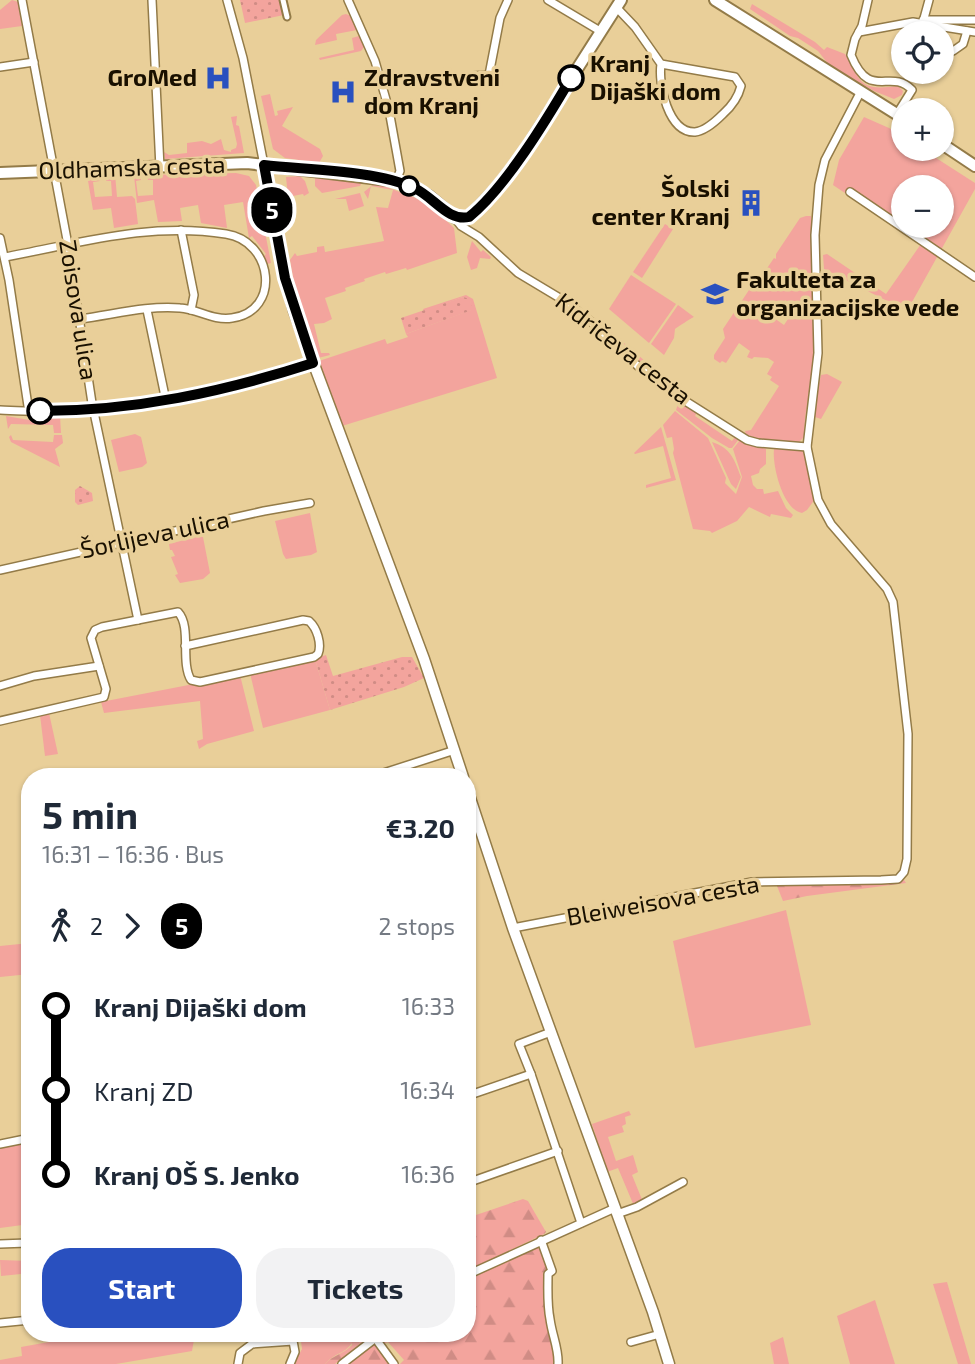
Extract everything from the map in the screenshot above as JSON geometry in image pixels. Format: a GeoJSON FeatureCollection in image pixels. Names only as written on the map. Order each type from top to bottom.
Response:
{"type":"FeatureCollection","features":[{"type":"Feature","properties":{"kind":"main road"},"geometry":{"type":"LineString","coordinates":[[715,0],[891,110]]}},
{"type":"Feature","properties":{"kind":"main road"},"geometry":{"type":"LineString","coordinates":[[454,217],[469,217],[496,189],[536,134],[619,4]]}},
{"type":"Feature","properties":{"kind":"main road"},"geometry":{"type":"LineString","coordinates":[[954,152],[975,166]]}},
{"type":"Feature","properties":{"kind":"main road","name":"Oldhamska cesta"},"geometry":{"type":"LineString","coordinates":[[0,173],[247,163],[264,165]]}},
{"type":"Feature","properties":{"kind":"main road","name":"Kidričeva cesta"},"geometry":{"type":"LineString","coordinates":[[264,165],[396,181],[429,196],[454,217]]}},
{"type":"Feature","properties":{"kind":"main road"},"geometry":{"type":"LineString","coordinates":[[264,165],[285,278],[313,363],[405,607],[460,768]]}},
{"type":"Feature","properties":{"kind":"main road"},"geometry":{"type":"LineString","coordinates":[[476,816],[513,928],[660,1334],[668,1364]]}},
{"type":"Feature","properties":{"kind":"street","name":"Zoisova ulica"},"geometry":{"type":"LineString","coordinates":[[22,0],[68,245],[94,411],[138,620]]}},
{"type":"Feature","properties":{"kind":"street"},"geometry":{"type":"LineString","coordinates":[[152,0],[160,168]]}},
{"type":"Feature","properties":{"kind":"street"},"geometry":{"type":"LineString","coordinates":[[227,0],[245,66],[264,165]]}},
{"type":"Feature","properties":{"kind":"street"},"geometry":{"type":"LineString","coordinates":[[283,0],[287,17]]}},
{"type":"Feature","properties":{"kind":"street"},"geometry":{"type":"LineString","coordinates":[[348,0],[372,55],[389,110],[400,171],[396,181]]}},
{"type":"Feature","properties":{"kind":"street"},"geometry":{"type":"LineString","coordinates":[[473,76],[489,75],[500,18],[508,0]]}},
{"type":"Feature","properties":{"kind":"street"},"geometry":{"type":"LineString","coordinates":[[548,0],[600,31]]}},
{"type":"Feature","properties":{"kind":"street"},"geometry":{"type":"LineString","coordinates":[[868,0],[862,26],[850,50],[851,55],[863,77],[873,82],[899,82],[912,90],[908,98]]}},
{"type":"Feature","properties":{"kind":"street"},"geometry":{"type":"LineString","coordinates":[[929,0],[923,21],[975,20]]}},
{"type":"Feature","properties":{"kind":"street"},"geometry":{"type":"LineString","coordinates":[[619,4],[661,64],[659,76],[667,107],[680,127],[698,132],[708,127],[734,104],[741,86],[735,77],[661,64]]}},
{"type":"Feature","properties":{"kind":"street"},"geometry":{"type":"LineString","coordinates":[[859,32],[891,25]]}},
{"type":"Feature","properties":{"kind":"street"},"geometry":{"type":"LineString","coordinates":[[954,50],[963,44],[971,32]]}},
{"type":"Feature","properties":{"kind":"street"},"geometry":{"type":"LineString","coordinates":[[0,66],[34,61]]}},
{"type":"Feature","properties":{"kind":"street","name":"Bleiweisova cesta"},"geometry":{"type":"LineString","coordinates":[[513,928],[752,882],[898,879],[904,872],[907,847],[908,734],[893,602],[887,589],[831,524],[818,500],[807,447],[818,353],[815,235],[819,185],[825,160],[861,91]]}},
{"type":"Feature","properties":{"kind":"street"},"geometry":{"type":"LineString","coordinates":[[850,192],[975,277]]}},
{"type":"Feature","properties":{"kind":"street","name":"Kidričeva cesta"},"geometry":{"type":"LineString","coordinates":[[454,217],[518,273],[563,300],[589,320],[641,369],[679,397],[747,440],[807,447]]}},
{"type":"Feature","properties":{"kind":"street"},"geometry":{"type":"LineString","coordinates":[[181,229],[194,295],[191,310]]}},
{"type":"Feature","properties":{"kind":"street"},"geometry":{"type":"LineString","coordinates":[[5,257],[135,232],[181,229],[238,237],[249,244],[263,261],[267,279],[257,304],[233,318],[217,319],[191,310],[168,308],[80,319]]}},
{"type":"Feature","properties":{"kind":"street"},"geometry":{"type":"LineString","coordinates":[[0,239],[28,406]]}},
{"type":"Feature","properties":{"kind":"street"},"geometry":{"type":"LineString","coordinates":[[147,310],[166,401]]}},
{"type":"Feature","properties":{"kind":"street"},"geometry":{"type":"LineString","coordinates":[[0,410],[94,411],[166,401],[264,378],[313,363]]}},
{"type":"Feature","properties":{"kind":"street","name":"Šorlijeva ulica"},"geometry":{"type":"LineString","coordinates":[[0,570],[310,503]]}},
{"type":"Feature","properties":{"kind":"street"},"geometry":{"type":"LineString","coordinates":[[0,721],[104,697],[106,689],[91,633],[100,628],[178,612],[183,618],[185,646],[188,674],[191,680],[200,682],[314,657],[320,647],[314,626],[303,620],[185,646]]}},
{"type":"Feature","properties":{"kind":"street"},"geometry":{"type":"LineString","coordinates":[[0,686],[44,674],[99,666]]}},
{"type":"Feature","properties":{"kind":"street"},"geometry":{"type":"LineString","coordinates":[[399,768],[455,750]]}},
{"type":"Feature","properties":{"kind":"street"},"geometry":{"type":"LineString","coordinates":[[551,1032],[519,1044],[558,1150],[581,1223]]}},
{"type":"Feature","properties":{"kind":"street"},"geometry":{"type":"LineString","coordinates":[[476,1093],[531,1074]]}},
{"type":"Feature","properties":{"kind":"street"},"geometry":{"type":"LineString","coordinates":[[0,1144],[21,1140]]}},
{"type":"Feature","properties":{"kind":"street"},"geometry":{"type":"LineString","coordinates":[[476,1180],[558,1150]]}},
{"type":"Feature","properties":{"kind":"street"},"geometry":{"type":"LineString","coordinates":[[476,1271],[581,1223],[637,1207],[683,1182]]}},
{"type":"Feature","properties":{"kind":"street"},"geometry":{"type":"LineString","coordinates":[[541,1240],[552,1271],[548,1274],[547,1296],[559,1356],[558,1364]]}},
{"type":"Feature","properties":{"kind":"street"},"geometry":{"type":"LineString","coordinates":[[0,1244],[21,1243]]}},
{"type":"Feature","properties":{"kind":"street"},"geometry":{"type":"LineString","coordinates":[[0,1323],[21,1321]]}},
{"type":"Feature","properties":{"kind":"street"},"geometry":{"type":"LineString","coordinates":[[631,1342],[660,1334]]}},
{"type":"Feature","properties":{"kind":"street"},"geometry":{"type":"LineString","coordinates":[[238,1364],[240,1353],[252,1344],[279,1342]]}},
{"type":"Feature","properties":{"kind":"street"},"geometry":{"type":"LineString","coordinates":[[290,1364],[295,1352],[293,1342]]}},
{"type":"Feature","properties":{"kind":"street"},"geometry":{"type":"LineString","coordinates":[[342,1364],[370,1342]]}},
{"type":"Feature","properties":{"kind":"street"},"geometry":{"type":"LineString","coordinates":[[377,1342],[394,1364]]}},
{"type":"Feature","properties":{"kind":"green space"},"geometry":{"type":"Polygon","coordinates":[[[12,0],[18,2],[22,26],[0,29],[0,10],[12,0]]]}},
{"type":"Feature","properties":{"kind":"green space"},"geometry":{"type":"Polygon","coordinates":[[[240,0],[281,0],[284,15],[245,23],[240,0]]]}},
{"type":"Feature","properties":{"kind":"green space"},"geometry":{"type":"Polygon","coordinates":[[[752,4],[824,50],[827,47],[845,54],[863,83],[876,87],[898,86],[903,91],[902,95],[892,98],[874,91],[829,65],[818,51],[750,9],[752,4]]]}},
{"type":"Feature","properties":{"kind":"green space"},"geometry":{"type":"Polygon","coordinates":[[[346,14],[351,16],[357,30],[336,34],[337,40],[315,45],[316,40],[346,14]]]}},
{"type":"Feature","properties":{"kind":"green space"},"geometry":{"type":"Polygon","coordinates":[[[359,36],[364,47],[361,51],[320,60],[319,58],[354,50],[352,38],[359,36]]]}},
{"type":"Feature","properties":{"kind":"green space"},"geometry":{"type":"Polygon","coordinates":[[[270,94],[275,116],[278,115],[277,111],[293,107],[282,126],[320,149],[323,156],[319,163],[285,158],[273,149],[261,96],[270,94]]]}},
{"type":"Feature","properties":{"kind":"green space"},"geometry":{"type":"Polygon","coordinates":[[[237,116],[236,125],[239,126],[244,153],[165,159],[164,152],[169,155],[187,153],[187,143],[202,141],[211,144],[221,139],[224,150],[231,152],[237,144],[231,117],[237,116]]]}},
{"type":"Feature","properties":{"kind":"green space"},"geometry":{"type":"Polygon","coordinates":[[[864,117],[891,129],[891,161],[941,161],[975,183],[975,189],[954,227],[954,175],[891,175],[891,224],[833,185],[839,160],[864,117]]]}},
{"type":"Feature","properties":{"kind":"green space"},"geometry":{"type":"Polygon","coordinates":[[[236,173],[249,176],[256,185],[271,263],[267,264],[263,257],[266,254],[252,236],[249,238],[243,202],[224,205],[227,228],[201,223],[198,205],[180,208],[182,221],[158,222],[154,200],[137,203],[134,176],[141,177],[141,180],[136,181],[138,196],[153,195],[153,180],[148,180],[147,175],[236,173]]]}},
{"type":"Feature","properties":{"kind":"green space"},"geometry":{"type":"Polygon","coordinates":[[[107,174],[115,174],[117,197],[132,196],[135,199],[138,224],[114,228],[111,208],[93,210],[87,175],[101,175],[100,181],[93,182],[95,197],[112,196],[111,181],[106,181],[107,174]]]}},
{"type":"Feature","properties":{"kind":"green space"},"geometry":{"type":"Polygon","coordinates":[[[300,176],[309,193],[288,197],[286,177],[300,176]]]}},
{"type":"Feature","properties":{"kind":"green space"},"geometry":{"type":"Polygon","coordinates":[[[315,177],[360,181],[361,184],[322,193],[315,186],[315,177]]]}},
{"type":"Feature","properties":{"kind":"green space"},"geometry":{"type":"Polygon","coordinates":[[[375,183],[427,202],[454,228],[457,253],[407,270],[385,272],[364,279],[365,281],[345,288],[346,291],[325,298],[332,319],[314,324],[321,353],[330,355],[318,358],[298,306],[290,260],[295,253],[297,256],[317,252],[317,247],[324,246],[325,252],[384,241],[376,207],[388,208],[393,190],[371,186],[375,183]]]}},
{"type":"Feature","properties":{"kind":"green space"},"geometry":{"type":"Polygon","coordinates":[[[371,186],[368,199],[364,192],[371,186]]]}},
{"type":"Feature","properties":{"kind":"green space"},"geometry":{"type":"Polygon","coordinates":[[[360,193],[364,206],[349,211],[346,199],[335,199],[360,193]]]}},
{"type":"Feature","properties":{"kind":"green space"},"geometry":{"type":"Polygon","coordinates":[[[811,216],[814,358],[804,437],[799,442],[765,440],[752,437],[745,431],[751,430],[779,386],[770,380],[772,377],[767,374],[774,362],[768,358],[747,357],[750,351],[739,343],[726,363],[714,359],[714,355],[725,338],[723,329],[751,287],[755,286],[774,258],[776,259],[776,254],[800,218],[811,216]],[[785,300],[774,318],[784,325],[796,307],[785,300]]]}},
{"type":"Feature","properties":{"kind":"green space"},"geometry":{"type":"Polygon","coordinates":[[[665,224],[673,229],[642,278],[633,272],[665,224]]]}},
{"type":"Feature","properties":{"kind":"green space"},"geometry":{"type":"Polygon","coordinates":[[[912,238],[948,238],[907,311],[824,269],[823,255],[827,254],[886,294],[921,244],[912,238]]]}},
{"type":"Feature","properties":{"kind":"green space"},"geometry":{"type":"Polygon","coordinates":[[[472,241],[481,252],[483,250],[491,257],[480,258],[477,268],[471,270],[467,257],[472,241]]]}},
{"type":"Feature","properties":{"kind":"green space"},"geometry":{"type":"Polygon","coordinates":[[[631,275],[676,304],[649,343],[609,309],[631,275]]]}},
{"type":"Feature","properties":{"kind":"green space"},"geometry":{"type":"Polygon","coordinates":[[[466,295],[473,299],[497,378],[342,426],[319,361],[385,339],[387,344],[408,337],[406,334],[471,310],[470,300],[463,297],[424,311],[423,309],[466,295]]]}},
{"type":"Feature","properties":{"kind":"green space"},"geometry":{"type":"Polygon","coordinates":[[[463,297],[470,299],[472,310],[406,334],[401,318],[463,297]]]}},
{"type":"Feature","properties":{"kind":"green space"},"geometry":{"type":"Polygon","coordinates":[[[678,305],[694,317],[675,329],[674,338],[664,355],[651,344],[678,305]]]}},
{"type":"Feature","properties":{"kind":"green space"},"geometry":{"type":"Polygon","coordinates":[[[600,322],[676,388],[681,386],[680,389],[676,389],[639,362],[600,322]]]}},
{"type":"Feature","properties":{"kind":"green space"},"geometry":{"type":"Polygon","coordinates":[[[827,374],[842,382],[821,419],[812,416],[821,375],[827,374]]]}},
{"type":"Feature","properties":{"kind":"green space"},"geometry":{"type":"Polygon","coordinates":[[[684,403],[697,412],[695,416],[732,441],[735,437],[739,439],[732,448],[712,438],[676,410],[678,404],[684,403]]]}},
{"type":"Feature","properties":{"kind":"green space"},"geometry":{"type":"Polygon","coordinates":[[[675,411],[708,438],[726,478],[725,483],[736,494],[742,477],[733,449],[740,440],[766,449],[766,464],[759,473],[751,476],[753,485],[757,489],[763,489],[764,494],[778,491],[786,508],[793,515],[791,518],[771,514],[770,517],[749,507],[737,521],[712,533],[693,529],[673,453],[672,437],[667,438],[663,425],[675,411]]]}},
{"type":"Feature","properties":{"kind":"green space"},"geometry":{"type":"Polygon","coordinates":[[[6,416],[35,421],[60,416],[61,433],[54,433],[53,425],[11,424],[8,429],[6,416]]]}},
{"type":"Feature","properties":{"kind":"green space"},"geometry":{"type":"Polygon","coordinates":[[[661,427],[676,480],[646,488],[646,485],[671,478],[663,446],[634,453],[661,427]]]}},
{"type":"Feature","properties":{"kind":"green space"},"geometry":{"type":"Polygon","coordinates":[[[135,434],[141,437],[147,463],[142,467],[119,472],[111,440],[135,434]]]}},
{"type":"Feature","properties":{"kind":"green space"},"geometry":{"type":"Polygon","coordinates":[[[11,435],[13,440],[53,442],[54,435],[62,435],[63,443],[55,449],[60,467],[11,442],[11,435]]]}},
{"type":"Feature","properties":{"kind":"green space"},"geometry":{"type":"Polygon","coordinates":[[[712,442],[724,447],[734,460],[741,477],[736,489],[731,484],[712,442]]]}},
{"type":"Feature","properties":{"kind":"green space"},"geometry":{"type":"Polygon","coordinates":[[[774,449],[801,450],[805,454],[815,499],[802,513],[795,510],[784,496],[777,476],[774,449]]]}},
{"type":"Feature","properties":{"kind":"green space"},"geometry":{"type":"Polygon","coordinates":[[[80,486],[92,493],[93,501],[78,505],[75,502],[75,490],[80,486]]]}},
{"type":"Feature","properties":{"kind":"green space"},"geometry":{"type":"Polygon","coordinates":[[[310,513],[317,552],[286,559],[275,521],[310,513]]]}},
{"type":"Feature","properties":{"kind":"green space"},"geometry":{"type":"Polygon","coordinates":[[[203,537],[210,573],[203,579],[180,583],[175,575],[178,574],[171,557],[175,556],[169,544],[203,537]]]}},
{"type":"Feature","properties":{"kind":"green space"},"geometry":{"type":"Polygon","coordinates":[[[326,655],[333,676],[402,657],[412,657],[424,678],[330,710],[315,659],[326,655]]]}},
{"type":"Feature","properties":{"kind":"green space"},"geometry":{"type":"Polygon","coordinates":[[[315,659],[330,710],[263,728],[250,673],[315,659]]]}},
{"type":"Feature","properties":{"kind":"green space"},"geometry":{"type":"Polygon","coordinates":[[[240,675],[254,731],[207,744],[199,749],[197,741],[203,739],[200,701],[104,713],[101,702],[240,675]]]}},
{"type":"Feature","properties":{"kind":"green space"},"geometry":{"type":"Polygon","coordinates":[[[49,713],[58,754],[45,756],[40,715],[49,713]]]}},
{"type":"Feature","properties":{"kind":"green space"},"geometry":{"type":"Polygon","coordinates":[[[904,880],[906,883],[783,901],[777,886],[888,883],[904,880]]]}},
{"type":"Feature","properties":{"kind":"green space"},"geometry":{"type":"Polygon","coordinates":[[[786,910],[811,1025],[695,1048],[673,941],[786,910]]]}},
{"type":"Feature","properties":{"kind":"green space"},"geometry":{"type":"Polygon","coordinates":[[[21,944],[21,975],[0,977],[0,946],[21,944]]]}},
{"type":"Feature","properties":{"kind":"green space"},"geometry":{"type":"Polygon","coordinates":[[[629,1111],[631,1115],[625,1117],[626,1124],[622,1126],[624,1132],[608,1137],[616,1161],[633,1155],[638,1172],[632,1175],[643,1202],[634,1206],[618,1168],[607,1172],[592,1124],[629,1111]]]}},
{"type":"Feature","properties":{"kind":"green space"},"geometry":{"type":"Polygon","coordinates":[[[21,1141],[21,1225],[0,1228],[0,1145],[21,1141]]]}},
{"type":"Feature","properties":{"kind":"green space"},"geometry":{"type":"Polygon","coordinates":[[[523,1199],[528,1201],[546,1232],[476,1267],[476,1215],[523,1199]]]}},
{"type":"Feature","properties":{"kind":"green space"},"geometry":{"type":"Polygon","coordinates":[[[538,1247],[549,1286],[557,1364],[400,1364],[404,1360],[388,1342],[476,1342],[476,1274],[538,1247]]]}},
{"type":"Feature","properties":{"kind":"green space"},"geometry":{"type":"Polygon","coordinates":[[[0,1260],[21,1261],[21,1274],[1,1276],[0,1260]]]}},
{"type":"Feature","properties":{"kind":"green space"},"geometry":{"type":"Polygon","coordinates":[[[947,1282],[971,1364],[958,1364],[933,1284],[947,1282]]]}},
{"type":"Feature","properties":{"kind":"green space"},"geometry":{"type":"Polygon","coordinates":[[[875,1300],[895,1364],[850,1364],[837,1316],[875,1300]]]}},
{"type":"Feature","properties":{"kind":"green space"},"geometry":{"type":"Polygon","coordinates":[[[783,1337],[789,1364],[774,1364],[770,1343],[783,1337]]]}},
{"type":"Feature","properties":{"kind":"green space"},"geometry":{"type":"Polygon","coordinates":[[[49,1342],[194,1342],[192,1351],[116,1364],[0,1364],[0,1360],[22,1356],[21,1347],[49,1342]]]}},
{"type":"Feature","properties":{"kind":"green space"},"geometry":{"type":"Polygon","coordinates":[[[301,1342],[352,1342],[325,1364],[294,1364],[302,1349],[301,1342]]]}},
{"type":"Feature","properties":{"kind":"green space"},"geometry":{"type":"Polygon","coordinates":[[[352,1342],[360,1344],[335,1364],[325,1364],[331,1358],[352,1345],[352,1342]]]}},
{"type":"Feature","properties":{"kind":"green space"},"geometry":{"type":"Polygon","coordinates":[[[370,1345],[375,1345],[391,1364],[345,1364],[370,1345]]]}},
{"type":"Feature","properties":{"kind":"bus line","name":"5"},"geometry":{"type":"LineString","coordinates":[[40,411],[94,411],[166,401],[264,378],[313,363],[285,278],[264,165],[396,181],[429,196],[454,217],[463,219],[475,213],[521,157],[571,78]]}},
{"type":"Feature","properties":{"kind":"place","name":"GroMed"},"geometry":{"type":"Point","coordinates":[218,78]}},
{"type":"Feature","properties":{"kind":"place","name":"Kranj Dijaški dom"},"geometry":{"type":"Point","coordinates":[571,78]}},
{"type":"Feature","properties":{"kind":"place","name":"Zdravstveni dom Kranj"},"geometry":{"type":"Point","coordinates":[343,92]}},
{"type":"Feature","properties":{"kind":"place","name":"Šolski center Kranj"},"geometry":{"type":"Point","coordinates":[751,203]}},
{"type":"Feature","properties":{"kind":"place","name":"Fakulteta za organizacijske vede"},"geometry":{"type":"Point","coordinates":[715,294]}}]}
